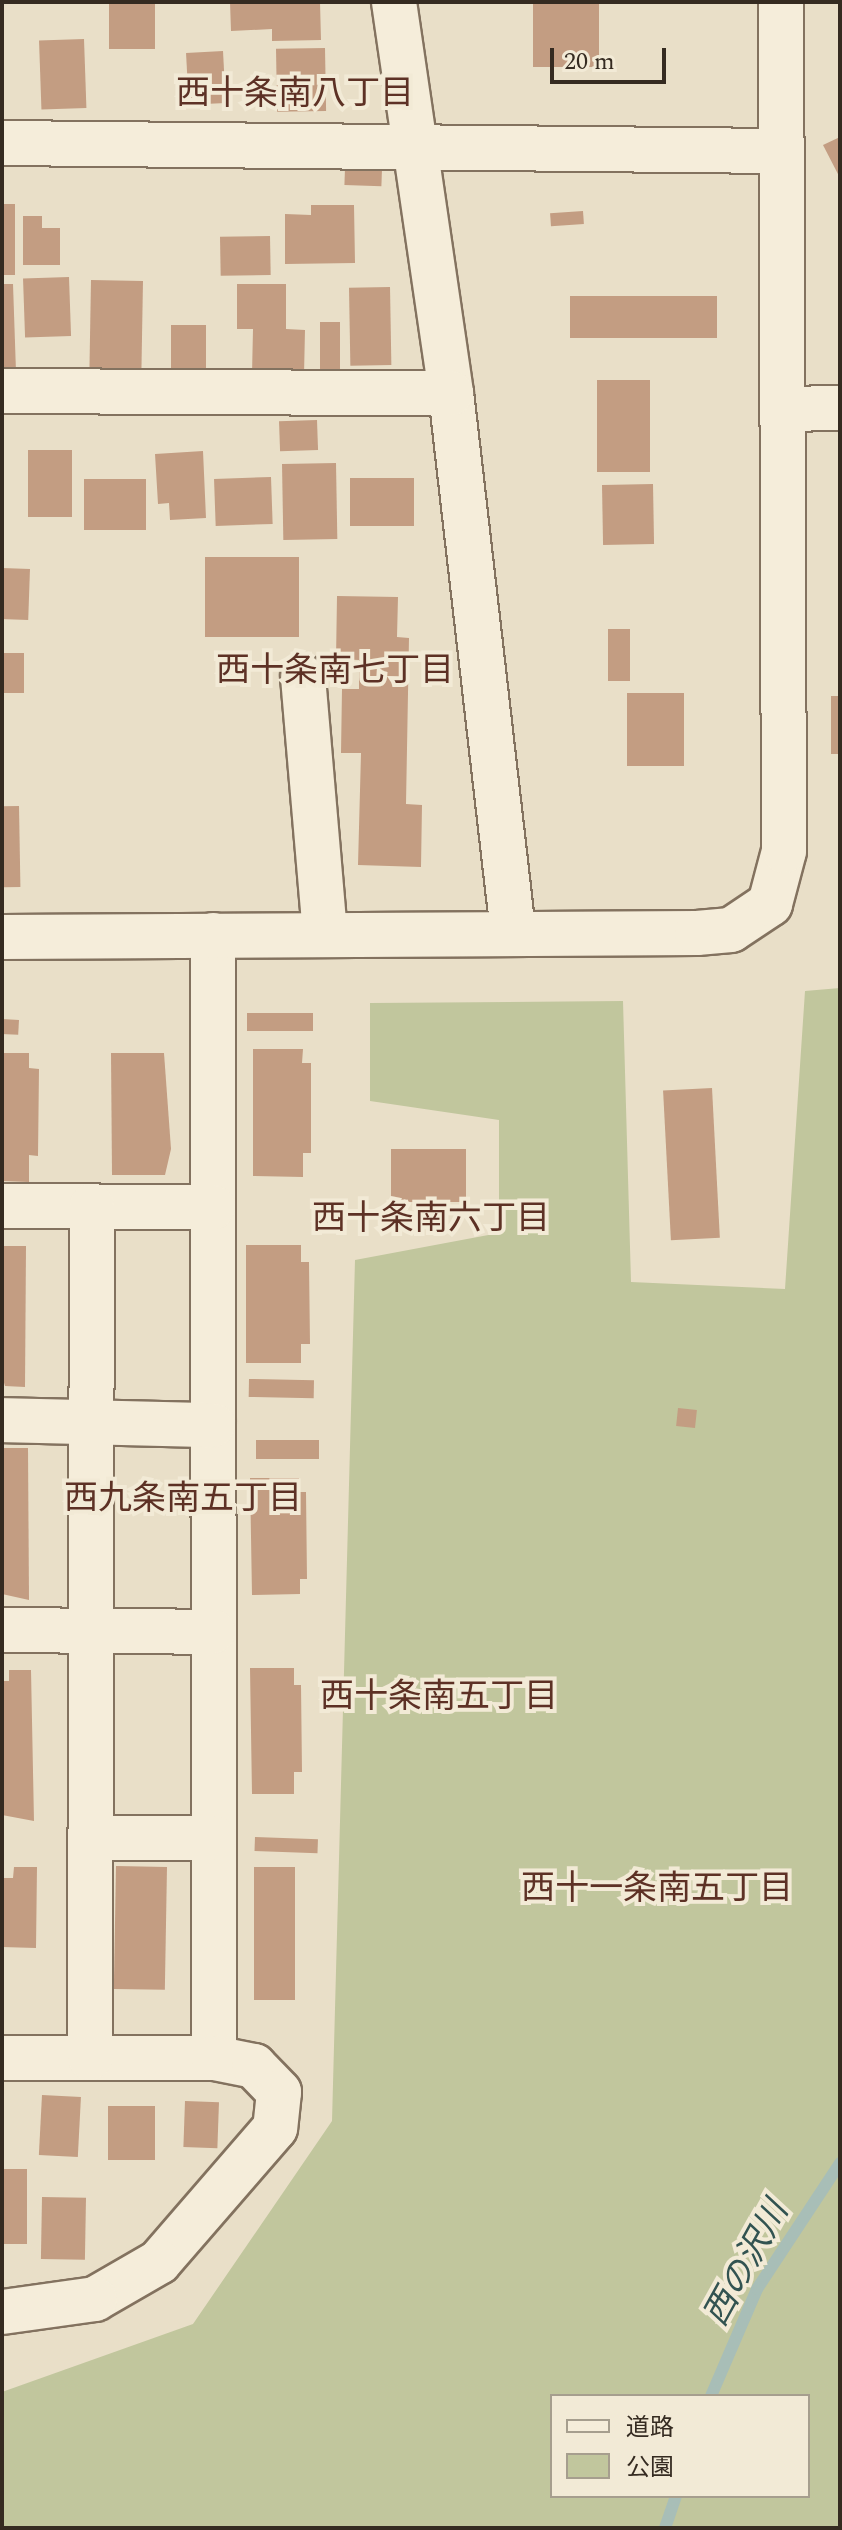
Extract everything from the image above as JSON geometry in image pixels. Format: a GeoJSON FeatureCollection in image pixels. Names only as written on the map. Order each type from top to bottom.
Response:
{"type":"FeatureCollection","features":[{"type":"Feature","properties":{"kind":"street"},"geometry":{"type":"LineString","coordinates":[[394,2],[451,393],[513,931]]}},
{"type":"Feature","properties":{"kind":"street"},"geometry":{"type":"LineString","coordinates":[[2,937],[731,930],[770,904],[784,851],[781,2]]}},
{"type":"Feature","properties":{"kind":"street"},"geometry":{"type":"LineString","coordinates":[[2,143],[416,143],[782,151]]}},
{"type":"Feature","properties":{"kind":"street"},"geometry":{"type":"LineString","coordinates":[[2,391],[451,393]]}},
{"type":"Feature","properties":{"kind":"street"},"geometry":{"type":"LineString","coordinates":[[783,409],[840,408]]}},
{"type":"Feature","properties":{"kind":"street"},"geometry":{"type":"LineString","coordinates":[[303,677],[325,933]]}},
{"type":"Feature","properties":{"kind":"street"},"geometry":{"type":"LineString","coordinates":[[213,935],[214,2058]]}},
{"type":"Feature","properties":{"kind":"street"},"geometry":{"type":"LineString","coordinates":[[2,1206],[213,1207]]}},
{"type":"Feature","properties":{"kind":"street"},"geometry":{"type":"LineString","coordinates":[[90,2058],[92,1206]]}},
{"type":"Feature","properties":{"kind":"street"},"geometry":{"type":"LineString","coordinates":[[2,1420],[213,1425]]}},
{"type":"Feature","properties":{"kind":"street"},"geometry":{"type":"LineString","coordinates":[[2,1630],[213,1632]]}},
{"type":"Feature","properties":{"kind":"street"},"geometry":{"type":"LineString","coordinates":[[90,1838],[214,1838]]}},
{"type":"Feature","properties":{"kind":"street"},"geometry":{"type":"LineString","coordinates":[[2,2058],[214,2058],[254,2066],[279,2092],[275,2128],[159,2262],[95,2299],[2,2312]]}},
{"type":"Feature","properties":{"kind":"green space"},"geometry":{"type":"Polygon","coordinates":[[[840,988],[840,2528],[2,2528],[2,2392],[193,2324],[332,2121],[355,1260],[499,1233],[499,1120],[370,1101],[370,1003],[623,1001],[631,1282],[785,1289],[805,991],[840,988]]]}},
{"type":"Feature","properties":{"kind":"building"},"geometry":{"type":"Polygon","coordinates":[[[109,2],[155,2],[155,49],[109,49],[109,2]]]}},
{"type":"Feature","properties":{"kind":"building"},"geometry":{"type":"Polygon","coordinates":[[[230,2],[320,2],[321,40],[272,41],[272,29],[231,31],[230,2]]]}},
{"type":"Feature","properties":{"kind":"building"},"geometry":{"type":"Polygon","coordinates":[[[533,2],[599,2],[599,67],[533,67],[533,2]]]}},
{"type":"Feature","properties":{"kind":"building"},"geometry":{"type":"Polygon","coordinates":[[[84,39],[86,108],[41,110],[39,41],[84,39]]]}},
{"type":"Feature","properties":{"kind":"building"},"geometry":{"type":"Polygon","coordinates":[[[325,48],[326,111],[277,112],[276,49],[325,48]]]}},
{"type":"Feature","properties":{"kind":"building"},"geometry":{"type":"Polygon","coordinates":[[[223,51],[226,103],[189,105],[186,53],[223,51]]]}},
{"type":"Feature","properties":{"kind":"building"},"geometry":{"type":"Polygon","coordinates":[[[840,137],[840,178],[823,145],[840,137]]]}},
{"type":"Feature","properties":{"kind":"building"},"geometry":{"type":"Polygon","coordinates":[[[345,168],[382,169],[381,186],[344,185],[345,168]]]}},
{"type":"Feature","properties":{"kind":"building"},"geometry":{"type":"Polygon","coordinates":[[[2,204],[15,204],[15,275],[2,275],[2,204]]]}},
{"type":"Feature","properties":{"kind":"building"},"geometry":{"type":"Polygon","coordinates":[[[311,205],[354,205],[355,263],[285,264],[285,214],[311,215],[311,205]]]}},
{"type":"Feature","properties":{"kind":"building"},"geometry":{"type":"Polygon","coordinates":[[[583,211],[584,224],[551,226],[550,213],[583,211]]]}},
{"type":"Feature","properties":{"kind":"building"},"geometry":{"type":"Polygon","coordinates":[[[23,216],[42,216],[42,228],[60,228],[60,265],[23,265],[23,216]]]}},
{"type":"Feature","properties":{"kind":"building"},"geometry":{"type":"Polygon","coordinates":[[[270,236],[271,275],[221,276],[220,237],[270,236]]]}},
{"type":"Feature","properties":{"kind":"building"},"geometry":{"type":"Polygon","coordinates":[[[69,277],[71,336],[25,338],[23,279],[69,277]]]}},
{"type":"Feature","properties":{"kind":"building"},"geometry":{"type":"Polygon","coordinates":[[[91,280],[143,281],[141,370],[89,369],[91,280]]]}},
{"type":"Feature","properties":{"kind":"building"},"geometry":{"type":"Polygon","coordinates":[[[2,284],[13,284],[16,372],[2,372],[2,284]]]}},
{"type":"Feature","properties":{"kind":"building"},"geometry":{"type":"Polygon","coordinates":[[[237,284],[286,284],[286,329],[305,330],[304,375],[252,374],[253,329],[237,329],[237,284]]]}},
{"type":"Feature","properties":{"kind":"building"},"geometry":{"type":"Polygon","coordinates":[[[390,287],[391,365],[350,366],[349,288],[390,287]]]}},
{"type":"Feature","properties":{"kind":"building"},"geometry":{"type":"Polygon","coordinates":[[[570,296],[717,296],[717,338],[570,338],[570,296]]]}},
{"type":"Feature","properties":{"kind":"building"},"geometry":{"type":"Polygon","coordinates":[[[320,322],[340,322],[340,375],[320,375],[320,322]]]}},
{"type":"Feature","properties":{"kind":"building"},"geometry":{"type":"Polygon","coordinates":[[[171,325],[206,325],[206,374],[171,374],[171,325]]]}},
{"type":"Feature","properties":{"kind":"building"},"geometry":{"type":"Polygon","coordinates":[[[597,380],[650,380],[650,472],[597,472],[597,380]]]}},
{"type":"Feature","properties":{"kind":"building"},"geometry":{"type":"Polygon","coordinates":[[[317,420],[318,450],[280,451],[279,421],[317,420]]]}},
{"type":"Feature","properties":{"kind":"building"},"geometry":{"type":"Polygon","coordinates":[[[28,450],[72,450],[72,517],[28,517],[28,450]]]}},
{"type":"Feature","properties":{"kind":"building"},"geometry":{"type":"Polygon","coordinates":[[[203,451],[206,518],[170,520],[169,503],[158,504],[155,454],[203,451]]]}},
{"type":"Feature","properties":{"kind":"building"},"geometry":{"type":"Polygon","coordinates":[[[336,463],[337,539],[283,540],[282,464],[336,463]]]}},
{"type":"Feature","properties":{"kind":"building"},"geometry":{"type":"Polygon","coordinates":[[[271,477],[273,524],[216,526],[214,479],[271,477]]]}},
{"type":"Feature","properties":{"kind":"building"},"geometry":{"type":"Polygon","coordinates":[[[350,478],[414,478],[414,526],[350,526],[350,478]]]}},
{"type":"Feature","properties":{"kind":"building"},"geometry":{"type":"Polygon","coordinates":[[[84,479],[146,479],[146,530],[84,530],[84,479]]]}},
{"type":"Feature","properties":{"kind":"building"},"geometry":{"type":"Polygon","coordinates":[[[653,484],[654,544],[603,545],[602,485],[653,484]]]}},
{"type":"Feature","properties":{"kind":"building"},"geometry":{"type":"Polygon","coordinates":[[[205,557],[299,557],[299,637],[205,637],[205,557]]]}},
{"type":"Feature","properties":{"kind":"building"},"geometry":{"type":"Polygon","coordinates":[[[2,568],[30,569],[28,620],[2,619],[2,568]]]}},
{"type":"Feature","properties":{"kind":"building"},"geometry":{"type":"Polygon","coordinates":[[[337,596],[398,597],[397,637],[409,638],[406,804],[422,805],[421,867],[358,865],[361,753],[341,753],[342,689],[359,689],[359,660],[336,659],[337,596]]]}},
{"type":"Feature","properties":{"kind":"building"},"geometry":{"type":"Polygon","coordinates":[[[608,629],[630,629],[630,681],[608,681],[608,629]]]}},
{"type":"Feature","properties":{"kind":"building"},"geometry":{"type":"Polygon","coordinates":[[[2,653],[24,653],[24,693],[2,693],[2,653]]]}},
{"type":"Feature","properties":{"kind":"building"},"geometry":{"type":"Polygon","coordinates":[[[627,693],[684,693],[684,766],[627,766],[627,693]]]}},
{"type":"Feature","properties":{"kind":"building"},"geometry":{"type":"Polygon","coordinates":[[[831,696],[840,696],[840,754],[831,754],[831,696]]]}},
{"type":"Feature","properties":{"kind":"building"},"geometry":{"type":"Polygon","coordinates":[[[2,806],[19,806],[20,887],[3,887],[2,806]]]}},
{"type":"Feature","properties":{"kind":"building"},"geometry":{"type":"Polygon","coordinates":[[[247,1013],[313,1013],[313,1031],[247,1031],[247,1013]]]}},
{"type":"Feature","properties":{"kind":"building"},"geometry":{"type":"Polygon","coordinates":[[[2,1019],[19,1020],[18,1035],[2,1034],[2,1019]]]}},
{"type":"Feature","properties":{"kind":"building"},"geometry":{"type":"Polygon","coordinates":[[[253,1049],[303,1049],[302,1063],[311,1063],[311,1153],[303,1153],[303,1177],[253,1176],[253,1049]]]}},
{"type":"Feature","properties":{"kind":"building"},"geometry":{"type":"Polygon","coordinates":[[[2,1053],[29,1053],[29,1068],[39,1069],[38,1156],[29,1155],[29,1182],[2,1181],[2,1053]]]}},
{"type":"Feature","properties":{"kind":"building"},"geometry":{"type":"Polygon","coordinates":[[[111,1053],[164,1053],[171,1149],[165,1175],[112,1175],[111,1053]]]}},
{"type":"Feature","properties":{"kind":"building"},"geometry":{"type":"Polygon","coordinates":[[[712,1088],[720,1238],[671,1240],[663,1091],[712,1088]]]}},
{"type":"Feature","properties":{"kind":"building"},"geometry":{"type":"Polygon","coordinates":[[[391,1149],[466,1149],[466,1202],[391,1202],[391,1149]]]}},
{"type":"Feature","properties":{"kind":"building"},"geometry":{"type":"Polygon","coordinates":[[[246,1245],[301,1245],[301,1262],[309,1262],[310,1344],[301,1344],[301,1363],[246,1363],[246,1245]]]}},
{"type":"Feature","properties":{"kind":"building"},"geometry":{"type":"Polygon","coordinates":[[[2,1246],[26,1246],[25,1387],[5,1386],[2,1376],[2,1246]]]}},
{"type":"Feature","properties":{"kind":"building"},"geometry":{"type":"Polygon","coordinates":[[[249,1379],[314,1380],[314,1398],[249,1397],[249,1379]]]}},
{"type":"Feature","properties":{"kind":"building"},"geometry":{"type":"Polygon","coordinates":[[[678,1408],[697,1410],[695,1428],[676,1426],[678,1408]]]}},
{"type":"Feature","properties":{"kind":"building"},"geometry":{"type":"Polygon","coordinates":[[[256,1440],[319,1440],[319,1459],[256,1459],[256,1440]]]}},
{"type":"Feature","properties":{"kind":"building"},"geometry":{"type":"Polygon","coordinates":[[[4,1448],[28,1448],[29,1600],[2,1594],[4,1448]]]}},
{"type":"Feature","properties":{"kind":"building"},"geometry":{"type":"Polygon","coordinates":[[[250,1478],[299,1478],[299,1492],[306,1492],[307,1579],[300,1579],[300,1594],[252,1595],[250,1478]]]}},
{"type":"Feature","properties":{"kind":"building"},"geometry":{"type":"Polygon","coordinates":[[[250,1668],[294,1668],[294,1685],[301,1685],[302,1772],[294,1772],[294,1794],[252,1794],[250,1668]]]}},
{"type":"Feature","properties":{"kind":"building"},"geometry":{"type":"Polygon","coordinates":[[[9,1670],[31,1670],[34,1821],[2,1815],[2,1681],[9,1681],[9,1670]]]}},
{"type":"Feature","properties":{"kind":"building"},"geometry":{"type":"Polygon","coordinates":[[[255,1837],[318,1839],[317,1853],[255,1851],[255,1837]]]}},
{"type":"Feature","properties":{"kind":"building"},"geometry":{"type":"Polygon","coordinates":[[[116,1866],[167,1867],[165,1990],[114,1989],[116,1866]]]}},
{"type":"Feature","properties":{"kind":"building"},"geometry":{"type":"Polygon","coordinates":[[[14,1867],[37,1867],[36,1948],[2,1947],[2,1878],[13,1878],[14,1867]]]}},
{"type":"Feature","properties":{"kind":"building"},"geometry":{"type":"Polygon","coordinates":[[[254,1867],[295,1867],[295,2000],[254,2000],[254,1867]]]}},
{"type":"Feature","properties":{"kind":"building"},"geometry":{"type":"Polygon","coordinates":[[[42,2095],[81,2097],[78,2157],[39,2155],[42,2095]]]}},
{"type":"Feature","properties":{"kind":"building"},"geometry":{"type":"Polygon","coordinates":[[[185,2101],[219,2102],[217,2148],[183,2147],[185,2101]]]}},
{"type":"Feature","properties":{"kind":"building"},"geometry":{"type":"Polygon","coordinates":[[[108,2106],[155,2106],[155,2160],[108,2160],[108,2106]]]}},
{"type":"Feature","properties":{"kind":"building"},"geometry":{"type":"Polygon","coordinates":[[[2,2169],[27,2169],[27,2244],[2,2244],[2,2169]]]}},
{"type":"Feature","properties":{"kind":"building"},"geometry":{"type":"Polygon","coordinates":[[[42,2197],[86,2198],[85,2260],[41,2259],[42,2197]]]}},
{"type":"Feature","properties":{"kind":"waterway","name":"西の沢川"},"geometry":{"type":"LineString","coordinates":[[712,2394],[757,2289],[840,2163]]}},
{"type":"Feature","properties":{"kind":"waterway","name":"西の沢川"},"geometry":{"type":"LineString","coordinates":[[665,2528],[675,2498]]}},
{"type":"Feature","properties":{"kind":"district","name":"西十条南八丁目"},"geometry":{"type":"Point","coordinates":[295,95]}},
{"type":"Feature","properties":{"kind":"district","name":"西十条南七丁目"},"geometry":{"type":"Point","coordinates":[335,672]}},
{"type":"Feature","properties":{"kind":"district","name":"西十条南六丁目"},"geometry":{"type":"Point","coordinates":[431,1220]}},
{"type":"Feature","properties":{"kind":"district","name":"西九条南五丁目"},"geometry":{"type":"Point","coordinates":[183,1500]}},
{"type":"Feature","properties":{"kind":"district","name":"西十条南五丁目"},"geometry":{"type":"Point","coordinates":[439,1698]}},
{"type":"Feature","properties":{"kind":"district","name":"西十一条南五丁目"},"geometry":{"type":"Point","coordinates":[657,1890]}}]}
